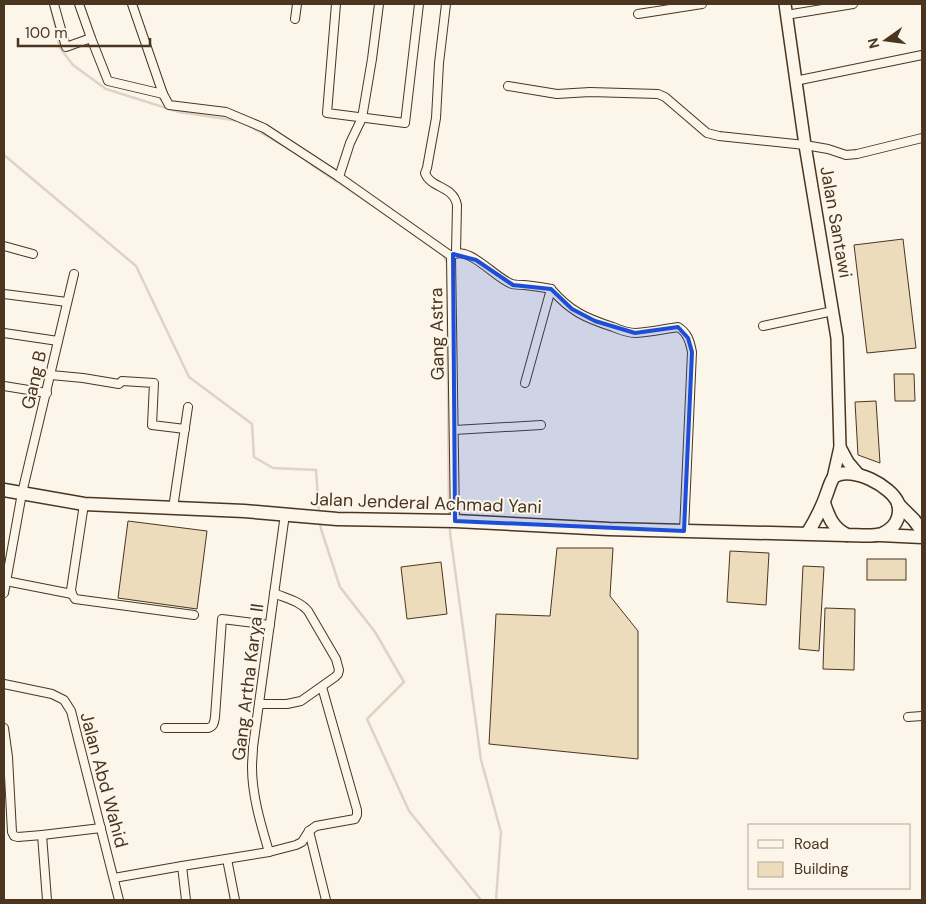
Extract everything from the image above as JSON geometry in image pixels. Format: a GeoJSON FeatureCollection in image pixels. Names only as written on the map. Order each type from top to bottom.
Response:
{"type":"FeatureCollection","features":[{"type":"Feature","properties":{"kind":"main road","name":"Jalan Santawi"},"geometry":{"type":"LineString","coordinates":[[786,10],[795,81],[837,338],[840,447],[833,478]]}},
{"type":"Feature","properties":{"kind":"main road"},"geometry":{"type":"LineString","coordinates":[[840,447],[848,462],[859,475]]}},
{"type":"Feature","properties":{"kind":"main road"},"geometry":{"type":"LineString","coordinates":[[807,534],[824,503],[833,478],[845,474],[859,475],[871,480],[892,494],[898,504],[922,531]]}},
{"type":"Feature","properties":{"kind":"main road","name":"Jalan Jenderal Achmad Yani"},"geometry":{"type":"LineString","coordinates":[[4,490],[84,504],[286,514],[337,519],[847,535]]}},
{"type":"Feature","properties":{"kind":"main road"},"geometry":{"type":"LineString","coordinates":[[824,503],[830,519],[838,531],[847,535],[922,537]]}},
{"type":"Feature","properties":{"kind":"main road"},"geometry":{"type":"LineString","coordinates":[[879,535],[892,528],[895,524],[899,513],[898,504]]}},
{"type":"Feature","properties":{"kind":"street"},"geometry":{"type":"LineString","coordinates":[[54,4],[66,47],[91,38]]}},
{"type":"Feature","properties":{"kind":"street"},"geometry":{"type":"LineString","coordinates":[[79,4],[108,81],[163,94]]}},
{"type":"Feature","properties":{"kind":"street"},"geometry":{"type":"LineString","coordinates":[[132,4],[163,94],[169,104],[226,112],[264,128],[453,255],[460,253],[476,260],[513,285],[551,288],[559,298],[582,316],[628,332],[635,333],[678,327],[684,331],[692,352],[684,531]]}},
{"type":"Feature","properties":{"kind":"street"},"geometry":{"type":"LineString","coordinates":[[295,19],[297,4]]}},
{"type":"Feature","properties":{"kind":"street"},"geometry":{"type":"LineString","coordinates":[[336,4],[327,112],[362,118],[405,122],[419,4]]}},
{"type":"Feature","properties":{"kind":"street"},"geometry":{"type":"LineString","coordinates":[[339,177],[350,142],[362,118],[379,4]]}},
{"type":"Feature","properties":{"kind":"street","name":"Gang Astra"},"geometry":{"type":"LineString","coordinates":[[446,4],[439,63],[436,118],[425,173],[429,179],[452,194],[457,205],[453,255],[454,430],[449,522]]}},
{"type":"Feature","properties":{"kind":"street"},"geometry":{"type":"LineString","coordinates":[[638,14],[702,4]]}},
{"type":"Feature","properties":{"kind":"street"},"geometry":{"type":"LineString","coordinates":[[786,10],[853,4]]}},
{"type":"Feature","properties":{"kind":"street"},"geometry":{"type":"LineString","coordinates":[[795,81],[922,55]]}},
{"type":"Feature","properties":{"kind":"street"},"geometry":{"type":"LineString","coordinates":[[508,86],[556,94],[590,92],[658,94],[665,97],[707,133],[719,136],[805,144],[846,155],[922,138]]}},
{"type":"Feature","properties":{"kind":"street"},"geometry":{"type":"LineString","coordinates":[[4,246],[33,254]]}},
{"type":"Feature","properties":{"kind":"street","name":"Gang B"},"geometry":{"type":"LineString","coordinates":[[22,494],[74,274]]}},
{"type":"Feature","properties":{"kind":"street"},"geometry":{"type":"LineString","coordinates":[[525,383],[551,288]]}},
{"type":"Feature","properties":{"kind":"street"},"geometry":{"type":"LineString","coordinates":[[4,294],[67,302]]}},
{"type":"Feature","properties":{"kind":"street"},"geometry":{"type":"LineString","coordinates":[[762,326],[833,311]]}},
{"type":"Feature","properties":{"kind":"street"},"geometry":{"type":"LineString","coordinates":[[4,333],[58,341]]}},
{"type":"Feature","properties":{"kind":"street"},"geometry":{"type":"LineString","coordinates":[[51,375],[119,384],[122,381],[154,383],[152,425],[184,429]]}},
{"type":"Feature","properties":{"kind":"street"},"geometry":{"type":"LineString","coordinates":[[4,386],[46,393]]}},
{"type":"Feature","properties":{"kind":"street"},"geometry":{"type":"LineString","coordinates":[[173,508],[188,407]]}},
{"type":"Feature","properties":{"kind":"street"},"geometry":{"type":"LineString","coordinates":[[454,430],[541,425]]}},
{"type":"Feature","properties":{"kind":"street"},"geometry":{"type":"LineString","coordinates":[[4,593],[22,494]]}},
{"type":"Feature","properties":{"kind":"street"},"geometry":{"type":"LineString","coordinates":[[84,504],[72,594],[75,600],[194,615]]}},
{"type":"Feature","properties":{"kind":"street","name":"Gang Artha Karya II"},"geometry":{"type":"LineString","coordinates":[[269,852],[256,804],[252,767],[253,747],[286,514]]}},
{"type":"Feature","properties":{"kind":"street"},"geometry":{"type":"LineString","coordinates":[[6,581],[72,594]]}},
{"type":"Feature","properties":{"kind":"street"},"geometry":{"type":"LineString","coordinates":[[259,704],[301,701],[338,674],[339,666],[336,659],[308,611],[304,606],[274,593]]}},
{"type":"Feature","properties":{"kind":"street"},"geometry":{"type":"LineString","coordinates":[[165,728],[212,727],[215,717],[222,619],[270,625]]}},
{"type":"Feature","properties":{"kind":"street","name":"Jalan Abd Wahid"},"geometry":{"type":"LineString","coordinates":[[4,684],[52,694],[68,704],[119,900]]}},
{"type":"Feature","properties":{"kind":"street"},"geometry":{"type":"LineString","coordinates":[[114,878],[269,852],[302,842],[309,831],[316,826],[353,820],[358,815],[322,687]]}},
{"type":"Feature","properties":{"kind":"street"},"geometry":{"type":"LineString","coordinates":[[908,717],[922,716]]}},
{"type":"Feature","properties":{"kind":"street"},"geometry":{"type":"LineString","coordinates":[[4,728],[7,744],[12,832],[14,836],[42,835],[101,828]]}},
{"type":"Feature","properties":{"kind":"street"},"geometry":{"type":"LineString","coordinates":[[309,831],[326,900]]}},
{"type":"Feature","properties":{"kind":"street"},"geometry":{"type":"LineString","coordinates":[[42,835],[47,900]]}},
{"type":"Feature","properties":{"kind":"street"},"geometry":{"type":"LineString","coordinates":[[227,859],[235,900]]}},
{"type":"Feature","properties":{"kind":"street"},"geometry":{"type":"LineString","coordinates":[[182,866],[186,900]]}},
{"type":"Feature","properties":{"kind":"highlighted area"},"geometry":{"type":"Polygon","coordinates":[[[453,254],[476,260],[513,285],[551,289],[572,309],[595,321],[635,333],[678,327],[688,338],[692,352],[684,531],[455,521],[453,254]]]}},
{"type":"Feature","properties":{"kind":"building"},"geometry":{"type":"Polygon","coordinates":[[[903,239],[916,348],[867,353],[854,245],[903,239]]]}},
{"type":"Feature","properties":{"kind":"building"},"geometry":{"type":"Polygon","coordinates":[[[894,374],[914,374],[915,401],[895,401],[894,374]]]}},
{"type":"Feature","properties":{"kind":"building"},"geometry":{"type":"Polygon","coordinates":[[[876,401],[880,463],[858,455],[855,402],[876,401]]]}},
{"type":"Feature","properties":{"kind":"building"},"geometry":{"type":"Polygon","coordinates":[[[128,521],[207,531],[197,609],[118,598],[128,521]]]}},
{"type":"Feature","properties":{"kind":"building"},"geometry":{"type":"Polygon","coordinates":[[[557,548],[613,548],[610,596],[638,631],[638,759],[489,744],[496,614],[550,616],[557,548]]]}},
{"type":"Feature","properties":{"kind":"building"},"geometry":{"type":"Polygon","coordinates":[[[730,551],[769,553],[766,605],[727,602],[730,551]]]}},
{"type":"Feature","properties":{"kind":"building"},"geometry":{"type":"Polygon","coordinates":[[[867,559],[906,559],[906,580],[867,580],[867,559]]]}},
{"type":"Feature","properties":{"kind":"building"},"geometry":{"type":"Polygon","coordinates":[[[441,562],[447,614],[407,619],[401,567],[441,562]]]}},
{"type":"Feature","properties":{"kind":"building"},"geometry":{"type":"Polygon","coordinates":[[[803,566],[824,567],[819,651],[799,649],[803,566]]]}},
{"type":"Feature","properties":{"kind":"building"},"geometry":{"type":"Polygon","coordinates":[[[825,608],[855,609],[854,670],[823,669],[825,608]]]}},
{"type":"Feature","properties":{"kind":"waterway"},"geometry":{"type":"LineString","coordinates":[[50,4],[60,48],[73,65],[106,89],[179,112],[239,121]]}},
{"type":"Feature","properties":{"kind":"waterway"},"geometry":{"type":"LineString","coordinates":[[246,124],[291,150]]}},
{"type":"Feature","properties":{"kind":"waterway"},"geometry":{"type":"LineString","coordinates":[[4,155],[136,266],[189,377],[252,424],[254,457],[273,468],[316,470],[319,512]]}},
{"type":"Feature","properties":{"kind":"waterway"},"geometry":{"type":"LineString","coordinates":[[302,157],[372,205]]}},
{"type":"Feature","properties":{"kind":"waterway"},"geometry":{"type":"LineString","coordinates":[[442,253],[447,263],[449,516]]}},
{"type":"Feature","properties":{"kind":"waterway"},"geometry":{"type":"LineString","coordinates":[[320,523],[340,587],[375,632],[404,682],[367,719],[409,811],[481,900]]}},
{"type":"Feature","properties":{"kind":"waterway"},"geometry":{"type":"LineString","coordinates":[[450,524],[481,760],[501,832],[496,900]]}}]}
